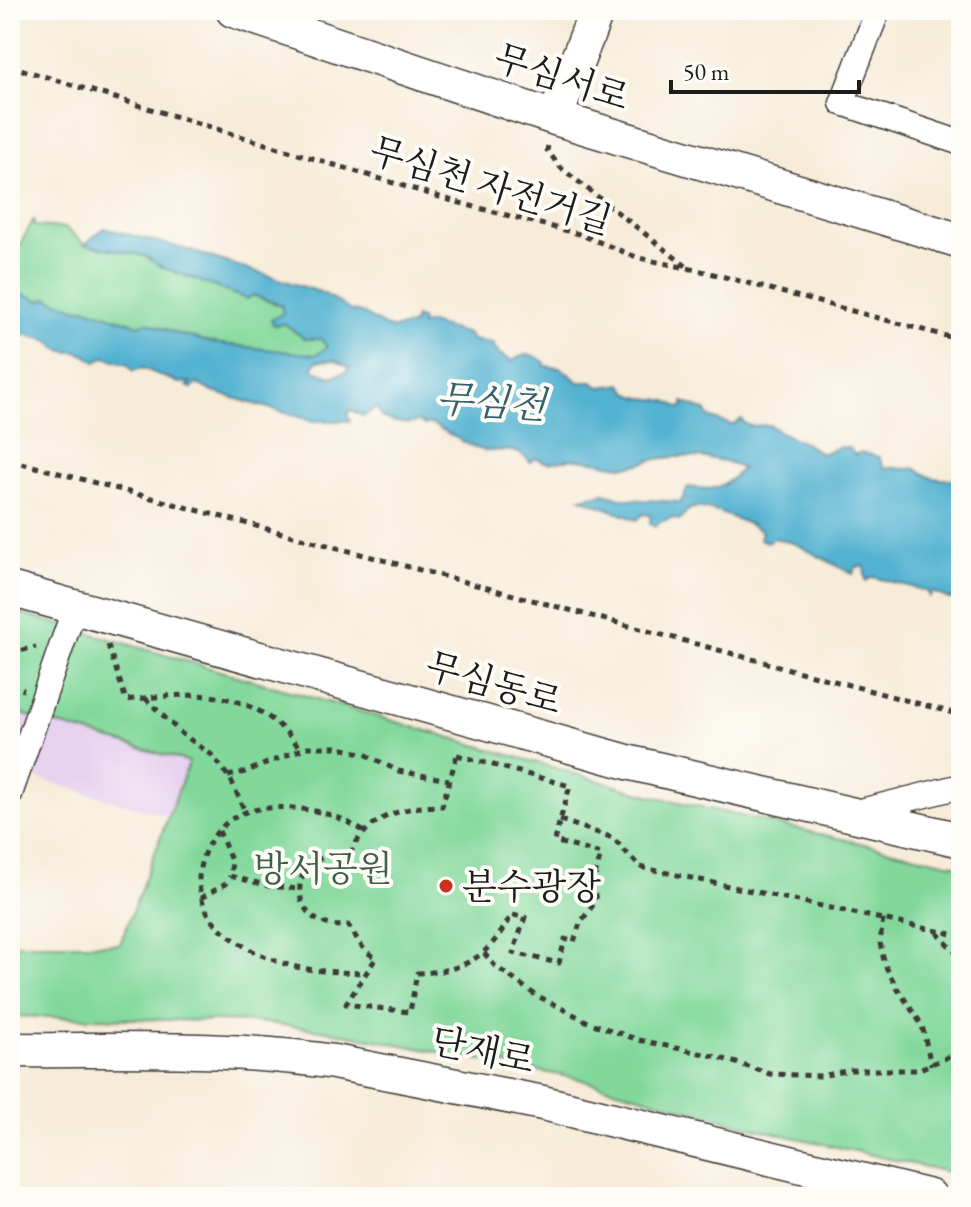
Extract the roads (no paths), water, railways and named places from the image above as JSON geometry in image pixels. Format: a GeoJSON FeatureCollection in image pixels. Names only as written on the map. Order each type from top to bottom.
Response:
{"type":"FeatureCollection","features":[{"type":"Feature","properties":{"kind":"street","name":"무심서로"},"geometry":{"type":"LineString","coordinates":[[233,10],[555,118],[961,241]]}},
{"type":"Feature","properties":{"kind":"street"},"geometry":{"type":"LineString","coordinates":[[555,118],[597,10]]}},
{"type":"Feature","properties":{"kind":"street"},"geometry":{"type":"LineString","coordinates":[[878,10],[842,103],[961,143]]}},
{"type":"Feature","properties":{"kind":"street","name":"무심동로"},"geometry":{"type":"LineString","coordinates":[[10,589],[631,763],[961,840]]}},
{"type":"Feature","properties":{"kind":"street"},"geometry":{"type":"LineString","coordinates":[[10,794],[75,607]]}},
{"type":"Feature","properties":{"kind":"street"},"geometry":{"type":"LineString","coordinates":[[847,814],[961,786]]}},
{"type":"Feature","properties":{"kind":"street","name":"단재로"},"geometry":{"type":"LineString","coordinates":[[10,1050],[175,1051],[323,1060],[543,1103],[930,1197]]}},
{"type":"Feature","properties":{"kind":"water","name":"무심천"},"geometry":{"type":"Polygon","coordinates":[[[104,228],[185,249],[320,292],[388,327],[405,327],[413,324],[415,318],[421,319],[421,325],[430,323],[468,334],[472,340],[492,343],[499,354],[512,361],[533,355],[545,366],[561,368],[579,382],[592,382],[600,387],[622,384],[627,391],[641,398],[664,400],[679,408],[683,407],[683,402],[706,411],[709,417],[732,425],[742,419],[750,426],[770,425],[821,454],[839,447],[849,448],[855,455],[861,452],[879,457],[884,468],[914,468],[932,478],[953,480],[961,484],[961,600],[933,592],[929,597],[927,591],[873,577],[866,581],[864,566],[855,567],[853,574],[796,544],[774,538],[767,542],[759,539],[762,531],[710,510],[692,508],[680,520],[672,518],[659,522],[656,527],[650,524],[650,515],[643,514],[637,520],[581,498],[605,493],[624,499],[681,502],[688,487],[718,487],[742,468],[723,461],[678,457],[627,466],[579,459],[550,463],[537,458],[530,462],[512,451],[475,448],[431,424],[385,419],[377,408],[363,416],[351,410],[347,414],[350,421],[313,421],[213,392],[198,384],[191,388],[187,386],[190,382],[179,383],[142,368],[133,371],[128,364],[105,357],[96,362],[81,353],[58,349],[50,341],[10,331],[10,287],[41,301],[46,298],[138,325],[147,322],[212,343],[316,355],[327,347],[321,339],[305,339],[285,324],[274,325],[271,320],[283,313],[281,305],[253,295],[247,299],[162,267],[145,256],[85,244],[104,228]],[[334,360],[317,361],[312,369],[330,377],[346,372],[349,367],[334,360]]]}},
{"type":"Feature","properties":{"kind":"place","name":"분수광장"},"geometry":{"type":"Point","coordinates":[446,886]}},
{"type":"Feature","properties":{"kind":"park label","name":"방서공원"},"geometry":{"type":"Point","coordinates":[323,868]}}]}
